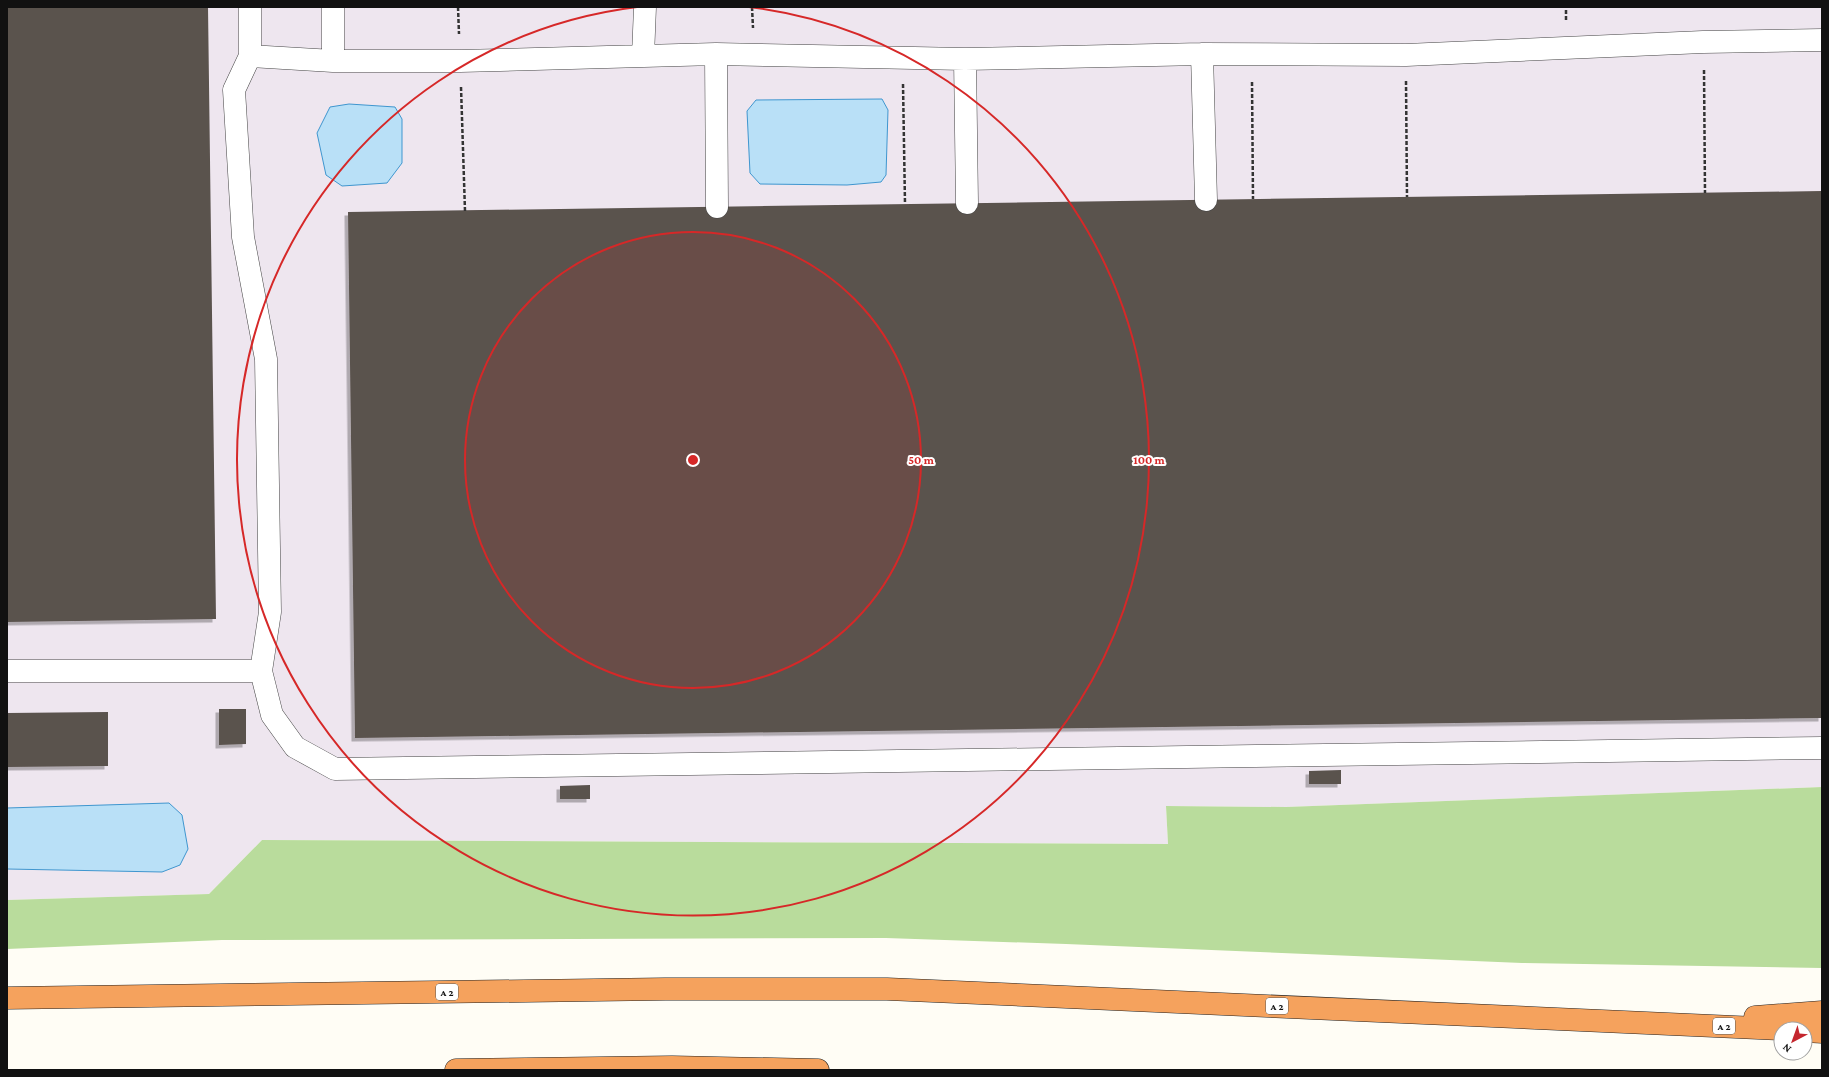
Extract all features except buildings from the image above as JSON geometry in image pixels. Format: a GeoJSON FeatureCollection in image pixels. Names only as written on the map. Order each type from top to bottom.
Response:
{"type":"FeatureCollection","features":[{"type":"Feature","properties":{"kind":"highway","name":"A 2"},"geometry":{"type":"LineString","coordinates":[[7,998],[666,989],[887,989],[1773,1029]]}},
{"type":"Feature","properties":{"kind":"highway"},"geometry":{"type":"LineString","coordinates":[[1667,1023],[1822,1012]]}},
{"type":"Feature","properties":{"kind":"highway"},"geometry":{"type":"LineString","coordinates":[[456,1070],[672,1068],[818,1070]]}},
{"type":"Feature","properties":{"kind":"lane"},"geometry":{"type":"LineString","coordinates":[[250,7],[250,56],[234,90],[243,237],[266,359],[270,612],[260,671],[272,715],[295,747],[335,769],[1822,748]]}},
{"type":"Feature","properties":{"kind":"lane"},"geometry":{"type":"LineString","coordinates":[[333,7],[333,60]]}},
{"type":"Feature","properties":{"kind":"lane"},"geometry":{"type":"LineString","coordinates":[[643,56],[645,7]]}},
{"type":"Feature","properties":{"kind":"lane"},"geometry":{"type":"LineString","coordinates":[[250,56],[333,60],[460,60],[716,54],[753,56],[965,59],[1202,54],[1406,55],[1703,42],[1822,40]]}},
{"type":"Feature","properties":{"kind":"lane"},"geometry":{"type":"LineString","coordinates":[[716,54],[717,207]]}},
{"type":"Feature","properties":{"kind":"lane"},"geometry":{"type":"LineString","coordinates":[[1202,54],[1206,200]]}},
{"type":"Feature","properties":{"kind":"lane"},"geometry":{"type":"LineString","coordinates":[[965,59],[967,203]]}},
{"type":"Feature","properties":{"kind":"lane"},"geometry":{"type":"LineString","coordinates":[[7,671],[260,671]]}},
{"type":"Feature","properties":{"kind":"path"},"geometry":{"type":"LineString","coordinates":[[458,7],[465,210]]}},
{"type":"Feature","properties":{"kind":"path"},"geometry":{"type":"LineString","coordinates":[[752,7],[753,56]]}},
{"type":"Feature","properties":{"kind":"path"},"geometry":{"type":"LineString","coordinates":[[1703,42],[1705,193]]}},
{"type":"Feature","properties":{"kind":"path"},"geometry":{"type":"LineString","coordinates":[[1252,55],[1253,199]]}},
{"type":"Feature","properties":{"kind":"path"},"geometry":{"type":"LineString","coordinates":[[1406,55],[1407,197]]}},
{"type":"Feature","properties":{"kind":"path"},"geometry":{"type":"LineString","coordinates":[[903,80],[905,204]]}},
{"type":"Feature","properties":{"kind":"shaded area"},"geometry":{"type":"Polygon","coordinates":[[[7,7],[1822,7],[1822,787],[1286,807],[1166,806],[1168,844],[262,840],[209,894],[7,900],[7,7]]]}},
{"type":"Feature","properties":{"kind":"green space"},"geometry":{"type":"Polygon","coordinates":[[[1822,787],[1822,968],[1522,963],[886,938],[222,940],[7,949],[7,900],[209,894],[262,840],[1168,844],[1166,806],[1286,807],[1822,787]]]}},
{"type":"Feature","properties":{"kind":"water"},"geometry":{"type":"Polygon","coordinates":[[[882,99],[888,110],[886,175],[881,182],[847,185],[760,184],[750,173],[747,111],[756,100],[882,99]]]}},
{"type":"Feature","properties":{"kind":"water"},"geometry":{"type":"Polygon","coordinates":[[[349,104],[395,107],[402,119],[402,163],[387,183],[342,186],[326,175],[317,133],[330,107],[349,104]]]}},
{"type":"Feature","properties":{"kind":"water"},"geometry":{"type":"Polygon","coordinates":[[[169,803],[182,815],[188,849],[180,865],[162,872],[7,869],[7,808],[169,803]]]}}]}
